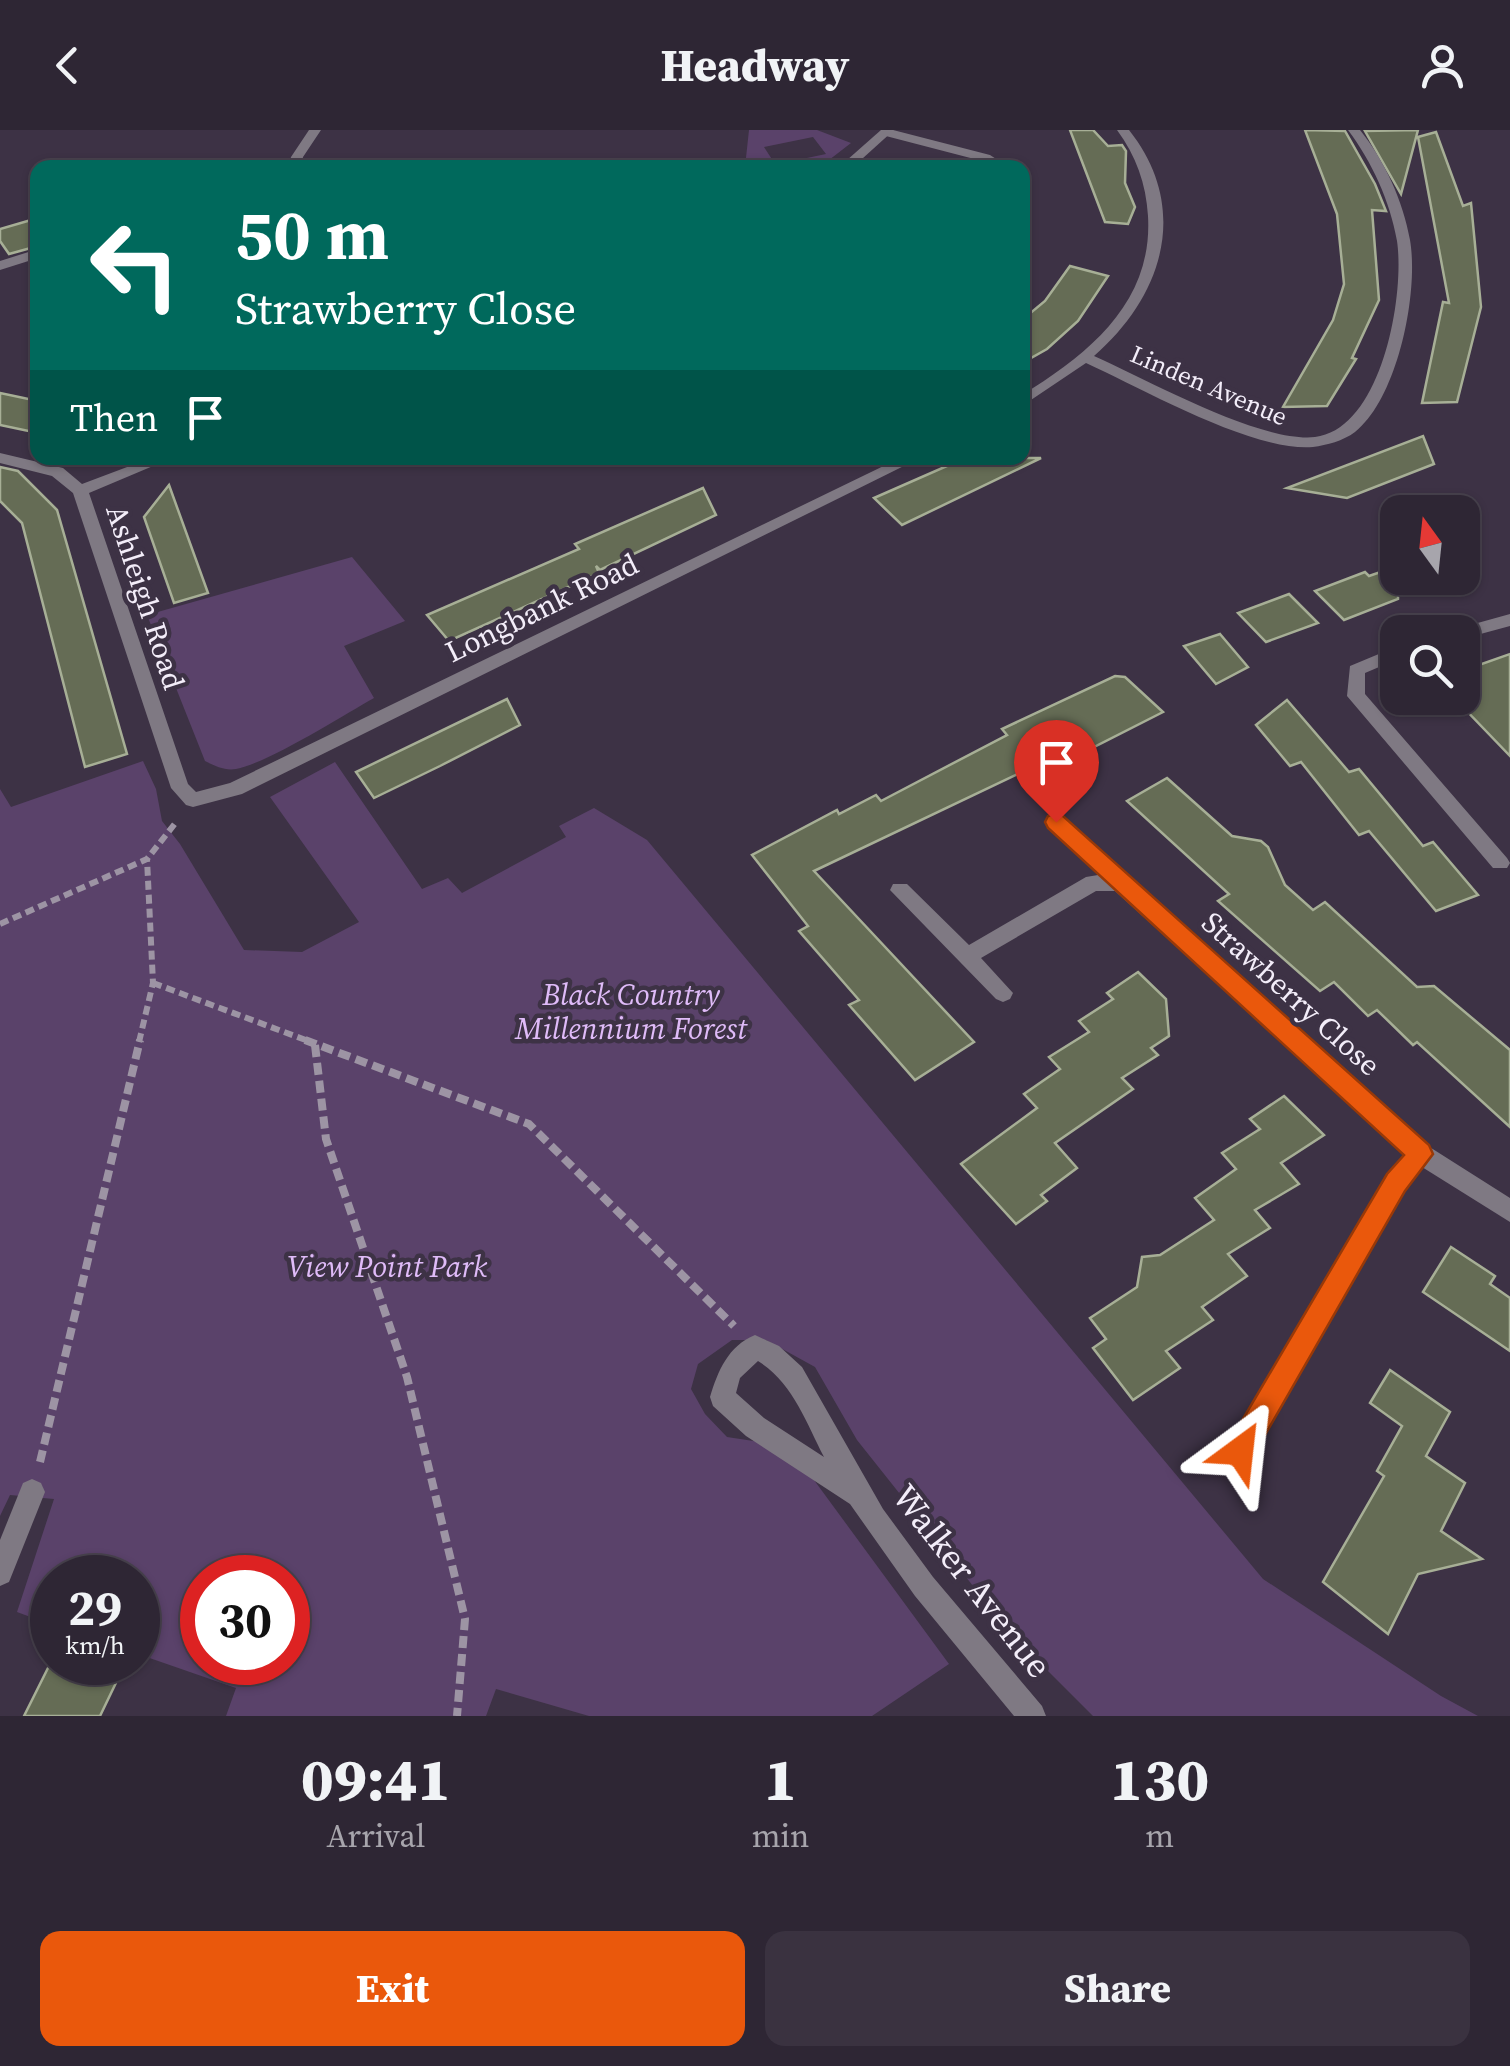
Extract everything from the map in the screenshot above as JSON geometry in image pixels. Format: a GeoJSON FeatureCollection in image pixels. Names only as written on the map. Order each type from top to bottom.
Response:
{"type":"FeatureCollection","features":[{"type":"Feature","properties":{"kind":"street"},"geometry":{"type":"LineString","coordinates":[[295,160],[315,130]]}},
{"type":"Feature","properties":{"kind":"street"},"geometry":{"type":"LineString","coordinates":[[1030,397],[1087,358],[1148,279],[1156,229],[1152,188],[1143,160],[1124,132],[1144,130]]}},
{"type":"Feature","properties":{"kind":"street","name":"Linden Avenue"},"geometry":{"type":"LineString","coordinates":[[1087,358],[1257,434],[1284,442],[1328,440],[1352,427],[1380,387],[1400,314],[1406,253],[1393,203],[1354,130]]}},
{"type":"Feature","properties":{"kind":"street"},"geometry":{"type":"LineString","coordinates":[[853,160],[887,131],[990,160]]}},
{"type":"Feature","properties":{"kind":"street"},"geometry":{"type":"LineString","coordinates":[[0,266],[30,257]]}},
{"type":"Feature","properties":{"kind":"street","name":"Ashleigh Road"},"geometry":{"type":"LineString","coordinates":[[0,458],[58,472],[80,491],[180,788],[193,800]]}},
{"type":"Feature","properties":{"kind":"street"},"geometry":{"type":"LineString","coordinates":[[80,491],[146,465]]}},
{"type":"Feature","properties":{"kind":"street","name":"Longbank Road"},"geometry":{"type":"LineString","coordinates":[[193,800],[234,789],[898,465]]}},
{"type":"Feature","properties":{"kind":"street"},"geometry":{"type":"LineString","coordinates":[[1480,628],[1510,620]]}},
{"type":"Feature","properties":{"kind":"street"},"geometry":{"type":"LineString","coordinates":[[1380,660],[1356,670],[1356,696],[1500,862]]}},
{"type":"Feature","properties":{"kind":"street","name":"Strawberry Close"},"geometry":{"type":"LineString","coordinates":[[1056,822],[1420,1154],[1510,1210]]}},
{"type":"Feature","properties":{"kind":"street"},"geometry":{"type":"LineString","coordinates":[[966,957],[1093,883],[1119,883]]}},
{"type":"Feature","properties":{"kind":"street"},"geometry":{"type":"LineString","coordinates":[[900,890],[1002,993]]}},
{"type":"Feature","properties":{"kind":"street"},"geometry":{"type":"LineString","coordinates":[[1240,1451],[1396,1182],[1420,1154]]}},
{"type":"Feature","properties":{"kind":"street","name":"Walker Avenue"},"geometry":{"type":"LineString","coordinates":[[855,1492],[755,1428],[722,1397],[730,1370],[755,1347],[780,1357],[798,1379],[855,1492],[902,1558],[1032,1716]]}},
{"type":"Feature","properties":{"kind":"street"},"geometry":{"type":"LineString","coordinates":[[0,1572],[32,1492]]}},
{"type":"Feature","properties":{"kind":"path"},"geometry":{"type":"LineString","coordinates":[[0,924],[147,859],[193,800]]}},
{"type":"Feature","properties":{"kind":"path"},"geometry":{"type":"LineString","coordinates":[[32,1492],[153,983],[147,859]]}},
{"type":"Feature","properties":{"kind":"path"},"geometry":{"type":"LineString","coordinates":[[153,983],[529,1124],[755,1347]]}},
{"type":"Feature","properties":{"kind":"path"},"geometry":{"type":"LineString","coordinates":[[315,1045],[326,1139],[407,1377],[464,1619],[457,1716]]}},
{"type":"Feature","properties":{"kind":"green space"},"geometry":{"type":"Polygon","coordinates":[[[749,130],[817,130],[851,143],[829,160],[803,160],[826,154],[813,137],[764,147],[772,160],[746,160],[749,130]]]}},
{"type":"Feature","properties":{"kind":"green space"},"geometry":{"type":"Polygon","coordinates":[[[352,557],[405,621],[344,646],[374,698],[250,765],[228,769],[205,761],[147,615],[352,557]]]}},
{"type":"Feature","properties":{"kind":"green space","name":"View Point Park"},"geometry":{"type":"Polygon","coordinates":[[[143,761],[156,789],[162,821],[244,950],[302,952],[359,922],[270,797],[335,762],[422,889],[448,878],[462,893],[566,837],[559,826],[594,808],[647,840],[1263,1579],[1441,1696],[1478,1716],[1093,1716],[1012,1635],[857,1440],[815,1367],[766,1340],[732,1340],[698,1364],[691,1389],[705,1414],[727,1437],[760,1442],[786,1456],[814,1480],[949,1664],[872,1716],[589,1716],[496,1689],[486,1716],[226,1716],[236,1688],[227,1685],[310,1685],[310,1555],[180,1555],[180,1669],[160,1662],[160,1555],[36,1555],[54,1499],[10,1495],[0,1516],[0,789],[11,807],[143,761]]]}},
{"type":"Feature","properties":{"kind":"green space","name":"View Point Park"},"geometry":{"type":"Polygon","coordinates":[[[30,1572],[30,1617],[17,1612],[30,1572]]]}},
{"type":"Feature","properties":{"kind":"building"},"geometry":{"type":"Polygon","coordinates":[[[1070,130],[1093,130],[1108,146],[1122,145],[1126,151],[1125,183],[1135,207],[1128,224],[1105,222],[1070,130]]]}},
{"type":"Feature","properties":{"kind":"building"},"geometry":{"type":"Polygon","coordinates":[[[1305,130],[1345,131],[1375,184],[1386,211],[1372,210],[1379,300],[1352,358],[1356,359],[1327,406],[1283,407],[1333,320],[1344,284],[1337,214],[1305,130]]]}},
{"type":"Feature","properties":{"kind":"building"},"geometry":{"type":"Polygon","coordinates":[[[1418,130],[1401,194],[1365,131],[1418,130]]]}},
{"type":"Feature","properties":{"kind":"building"},"geometry":{"type":"Polygon","coordinates":[[[1436,132],[1463,206],[1471,203],[1481,307],[1457,402],[1422,403],[1443,302],[1449,303],[1418,137],[1436,132]]]}},
{"type":"Feature","properties":{"kind":"building"},"geometry":{"type":"Polygon","coordinates":[[[30,220],[30,248],[9,254],[0,241],[0,229],[30,220]]]}},
{"type":"Feature","properties":{"kind":"building"},"geometry":{"type":"Polygon","coordinates":[[[1070,266],[1108,276],[1078,321],[1030,359],[1030,313],[1045,301],[1070,266]]]}},
{"type":"Feature","properties":{"kind":"building"},"geometry":{"type":"Polygon","coordinates":[[[0,393],[30,399],[30,431],[0,425],[0,393]]]}},
{"type":"Feature","properties":{"kind":"building"},"geometry":{"type":"Polygon","coordinates":[[[1423,436],[1434,464],[1347,498],[1287,488],[1423,436]]]}},
{"type":"Feature","properties":{"kind":"building"},"geometry":{"type":"Polygon","coordinates":[[[949,465],[1026,465],[902,525],[874,498],[949,465]]]}},
{"type":"Feature","properties":{"kind":"building"},"geometry":{"type":"Polygon","coordinates":[[[0,467],[18,471],[57,510],[127,754],[85,767],[22,523],[0,501],[0,467]]]}},
{"type":"Feature","properties":{"kind":"building"},"geometry":{"type":"Polygon","coordinates":[[[169,485],[208,593],[174,603],[144,517],[169,485]]]}},
{"type":"Feature","properties":{"kind":"building"},"geometry":{"type":"Polygon","coordinates":[[[703,488],[716,515],[600,570],[596,566],[599,573],[449,641],[427,615],[579,549],[575,544],[703,488]]]}},
{"type":"Feature","properties":{"kind":"building"},"geometry":{"type":"Polygon","coordinates":[[[1365,572],[1369,576],[1380,572],[1380,595],[1398,595],[1398,599],[1344,620],[1315,591],[1365,572]]]}},
{"type":"Feature","properties":{"kind":"building"},"geometry":{"type":"Polygon","coordinates":[[[1289,594],[1318,623],[1266,642],[1238,613],[1289,594]]]}},
{"type":"Feature","properties":{"kind":"building"},"geometry":{"type":"Polygon","coordinates":[[[1220,634],[1248,667],[1216,684],[1184,646],[1220,634]]]}},
{"type":"Feature","properties":{"kind":"building"},"geometry":{"type":"Polygon","coordinates":[[[1510,654],[1510,756],[1471,715],[1480,715],[1480,665],[1510,654]]]}},
{"type":"Feature","properties":{"kind":"building"},"geometry":{"type":"Polygon","coordinates":[[[1115,676],[1125,677],[1163,712],[1035,777],[1028,769],[814,871],[974,1042],[915,1080],[849,1005],[859,1000],[799,931],[808,926],[752,855],[837,810],[839,814],[876,795],[881,801],[1007,735],[1002,729],[1115,676]]]}},
{"type":"Feature","properties":{"kind":"building"},"geometry":{"type":"Polygon","coordinates":[[[507,699],[520,725],[374,798],[356,772],[507,699]]]}},
{"type":"Feature","properties":{"kind":"building"},"geometry":{"type":"Polygon","coordinates":[[[1287,700],[1349,772],[1359,769],[1423,846],[1433,842],[1478,895],[1436,911],[1369,831],[1359,835],[1301,762],[1290,766],[1256,725],[1287,700]]]}},
{"type":"Feature","properties":{"kind":"building"},"geometry":{"type":"Polygon","coordinates":[[[1167,778],[1232,836],[1261,841],[1268,847],[1285,885],[1313,910],[1325,902],[1417,987],[1434,986],[1510,1050],[1510,1127],[1377,1010],[1368,1016],[1334,982],[1320,991],[1218,901],[1229,894],[1127,801],[1167,778]]]}},
{"type":"Feature","properties":{"kind":"building"},"geometry":{"type":"Polygon","coordinates":[[[1138,972],[1166,999],[1169,1036],[1151,1048],[1158,1055],[1122,1078],[1133,1089],[1055,1143],[1077,1168],[1041,1195],[1047,1201],[1016,1224],[961,1164],[1037,1108],[1024,1094],[1060,1069],[1049,1057],[1089,1032],[1079,1021],[1113,999],[1107,993],[1138,972]]]}},
{"type":"Feature","properties":{"kind":"building"},"geometry":{"type":"Polygon","coordinates":[[[1284,1096],[1324,1135],[1281,1163],[1299,1184],[1255,1210],[1270,1228],[1228,1254],[1247,1276],[1202,1307],[1213,1320],[1166,1351],[1180,1368],[1133,1400],[1093,1348],[1106,1339],[1090,1318],[1137,1287],[1142,1257],[1160,1255],[1214,1220],[1195,1198],[1236,1169],[1222,1153],[1260,1129],[1250,1119],[1284,1096]]]}},
{"type":"Feature","properties":{"kind":"building"},"geometry":{"type":"Polygon","coordinates":[[[1451,1247],[1495,1276],[1490,1284],[1510,1298],[1510,1351],[1423,1292],[1451,1247]]]}},
{"type":"Feature","properties":{"kind":"building"},"geometry":{"type":"Polygon","coordinates":[[[1390,1370],[1450,1412],[1426,1456],[1465,1483],[1441,1531],[1482,1559],[1418,1574],[1388,1634],[1323,1582],[1384,1476],[1377,1471],[1402,1426],[1370,1403],[1390,1370]]]}},
{"type":"Feature","properties":{"kind":"building"},"geometry":{"type":"Polygon","coordinates":[[[40,1685],[115,1685],[100,1716],[24,1716],[40,1685]]]}},
{"type":"Feature","properties":{"kind":"route"},"geometry":{"type":"LineString","coordinates":[[1056,822],[1420,1154],[1396,1182],[1240,1451]]}},
{"type":"Feature","properties":{"kind":"park label","name":"Black Country Millennium Forest"},"geometry":{"type":"Point","coordinates":[631,1012]}}]}
